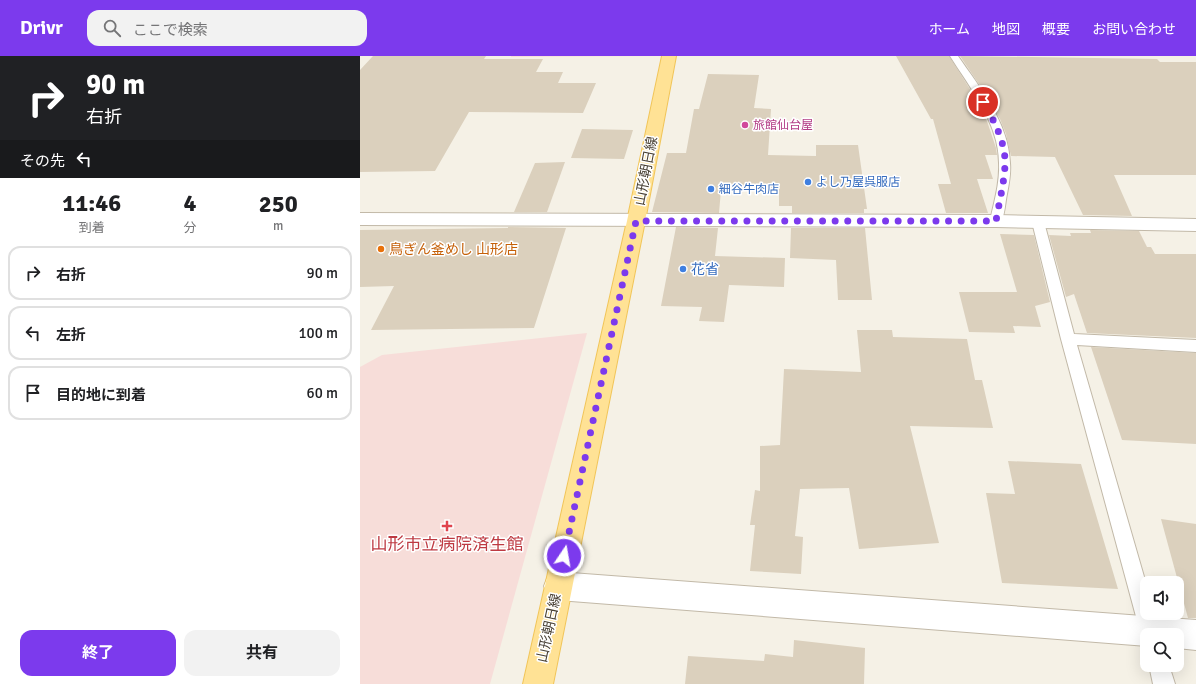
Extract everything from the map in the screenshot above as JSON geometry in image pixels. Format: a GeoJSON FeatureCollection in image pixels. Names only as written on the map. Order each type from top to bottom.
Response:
{"type":"FeatureCollection","features":[{"type":"Feature","properties":{"kind":"main road","name":"山形朝日線"},"geometry":{"type":"LineString","coordinates":[[538,684],[636,221],[669,56]]}},
{"type":"Feature","properties":{"kind":"street"},"geometry":{"type":"LineString","coordinates":[[360,219],[996,221],[1196,225]]}},
{"type":"Feature","properties":{"kind":"street"},"geometry":{"type":"LineString","coordinates":[[558,586],[1140,632]]}},
{"type":"Feature","properties":{"kind":"street"},"geometry":{"type":"LineString","coordinates":[[1184,634],[1196,635]]}},
{"type":"Feature","properties":{"kind":"lane"},"geometry":{"type":"LineString","coordinates":[[954,56],[990,113],[1003,145],[1005,165],[996,221]]}},
{"type":"Feature","properties":{"kind":"lane"},"geometry":{"type":"LineString","coordinates":[[1038,222],[1068,339],[1150,628]]}},
{"type":"Feature","properties":{"kind":"lane"},"geometry":{"type":"LineString","coordinates":[[1068,339],[1196,346]]}},
{"type":"Feature","properties":{"kind":"lane"},"geometry":{"type":"LineString","coordinates":[[1161,672],[1164,684]]}},
{"type":"Feature","properties":{"kind":"shaded area"},"geometry":{"type":"Polygon","coordinates":[[[511,56],[659,56],[511,57],[511,56]]]}},
{"type":"Feature","properties":{"kind":"shaded area","name":"山形市立病院済生館"},"geometry":{"type":"Polygon","coordinates":[[[587,333],[490,684],[360,684],[360,367],[382,355],[587,333]]]}},
{"type":"Feature","properties":{"kind":"building"},"geometry":{"type":"Polygon","coordinates":[[[373,56],[486,56],[484,59],[543,59],[536,72],[563,72],[558,83],[596,83],[583,113],[469,112],[435,171],[360,172],[360,70],[373,56]]]}},
{"type":"Feature","properties":{"kind":"building"},"geometry":{"type":"Polygon","coordinates":[[[896,56],[949,56],[973,94],[987,121],[997,155],[985,155],[993,179],[977,179],[988,213],[946,213],[938,184],[951,184],[933,119],[931,119],[896,56]]]}},
{"type":"Feature","properties":{"kind":"building"},"geometry":{"type":"Polygon","coordinates":[[[960,56],[1157,59],[1160,62],[1196,62],[1196,175],[1114,175],[1132,216],[1083,215],[1055,157],[1011,156],[1006,134],[1000,119],[985,93],[960,56]]]}},
{"type":"Feature","properties":{"kind":"building"},"geometry":{"type":"Polygon","coordinates":[[[708,74],[759,75],[754,108],[771,109],[768,155],[816,156],[816,145],[858,145],[867,209],[864,209],[864,213],[792,213],[792,206],[779,206],[779,191],[721,190],[719,213],[652,212],[667,153],[686,153],[694,109],[699,109],[708,74]]]}},
{"type":"Feature","properties":{"kind":"building"},"geometry":{"type":"Polygon","coordinates":[[[582,129],[633,130],[624,159],[571,158],[582,129]]]}},
{"type":"Feature","properties":{"kind":"building"},"geometry":{"type":"Polygon","coordinates":[[[565,162],[547,212],[514,212],[535,163],[565,162]]]}},
{"type":"Feature","properties":{"kind":"building"},"geometry":{"type":"Polygon","coordinates":[[[508,227],[566,228],[534,328],[371,330],[394,286],[360,287],[360,230],[508,227]]]}},
{"type":"Feature","properties":{"kind":"building"},"geometry":{"type":"Polygon","coordinates":[[[676,227],[718,228],[715,256],[785,258],[784,287],[729,285],[724,322],[699,321],[702,307],[661,306],[676,227]]]}},
{"type":"Feature","properties":{"kind":"building"},"geometry":{"type":"Polygon","coordinates":[[[791,228],[865,228],[872,300],[838,300],[836,260],[790,258],[791,228]]]}},
{"type":"Feature","properties":{"kind":"building"},"geometry":{"type":"Polygon","coordinates":[[[1090,230],[1139,231],[1147,247],[1151,247],[1155,254],[1196,254],[1196,338],[1087,333],[1074,294],[1066,297],[1049,235],[1071,236],[1070,233],[1091,233],[1090,230]]]}},
{"type":"Feature","properties":{"kind":"building"},"geometry":{"type":"Polygon","coordinates":[[[1000,234],[1034,235],[1050,302],[1035,306],[1041,327],[1013,326],[1015,333],[969,332],[959,292],[1017,292],[1000,234]]]}},
{"type":"Feature","properties":{"kind":"building"},"geometry":{"type":"Polygon","coordinates":[[[857,330],[892,330],[893,337],[967,339],[975,380],[982,380],[993,428],[910,426],[939,543],[859,549],[849,488],[800,489],[795,536],[803,537],[801,574],[750,571],[755,525],[750,525],[755,490],[760,491],[760,446],[780,445],[784,369],[861,372],[857,330]]]}},
{"type":"Feature","properties":{"kind":"building"},"geometry":{"type":"Polygon","coordinates":[[[1091,347],[1196,353],[1196,444],[1122,440],[1091,347]]]}},
{"type":"Feature","properties":{"kind":"building"},"geometry":{"type":"Polygon","coordinates":[[[1008,461],[1081,464],[1118,589],[1002,583],[986,493],[1015,494],[1008,461]]]}},
{"type":"Feature","properties":{"kind":"building"},"geometry":{"type":"Polygon","coordinates":[[[1161,519],[1196,524],[1196,618],[1188,618],[1184,603],[1184,576],[1177,576],[1161,519]]]}},
{"type":"Feature","properties":{"kind":"building"},"geometry":{"type":"Polygon","coordinates":[[[794,640],[865,648],[864,684],[685,684],[688,656],[764,661],[765,654],[793,657],[794,640]]]}},
{"type":"Feature","properties":{"kind":"place","name":"旅館仙台屋"},"geometry":{"type":"Point","coordinates":[745,125]}},
{"type":"Feature","properties":{"kind":"place","name":"よし乃屋呉服店"},"geometry":{"type":"Point","coordinates":[808,182]}},
{"type":"Feature","properties":{"kind":"place","name":"細谷牛肉店"},"geometry":{"type":"Point","coordinates":[711,189]}},
{"type":"Feature","properties":{"kind":"place","name":"鳥ぎん釜めし 山形店"},"geometry":{"type":"Point","coordinates":[381,249]}},
{"type":"Feature","properties":{"kind":"place","name":"花省"},"geometry":{"type":"Point","coordinates":[683,269]}},
{"type":"Feature","properties":{"kind":"place","name":"山形市立病院済生館"},"geometry":{"type":"Point","coordinates":[447,526]}},
{"type":"Feature","properties":{"kind":"route"},"geometry":{"type":"LineString","coordinates":[[564,556],[636,221],[996,221],[1005,165],[1003,145],[990,113],[983,102]]}}]}
